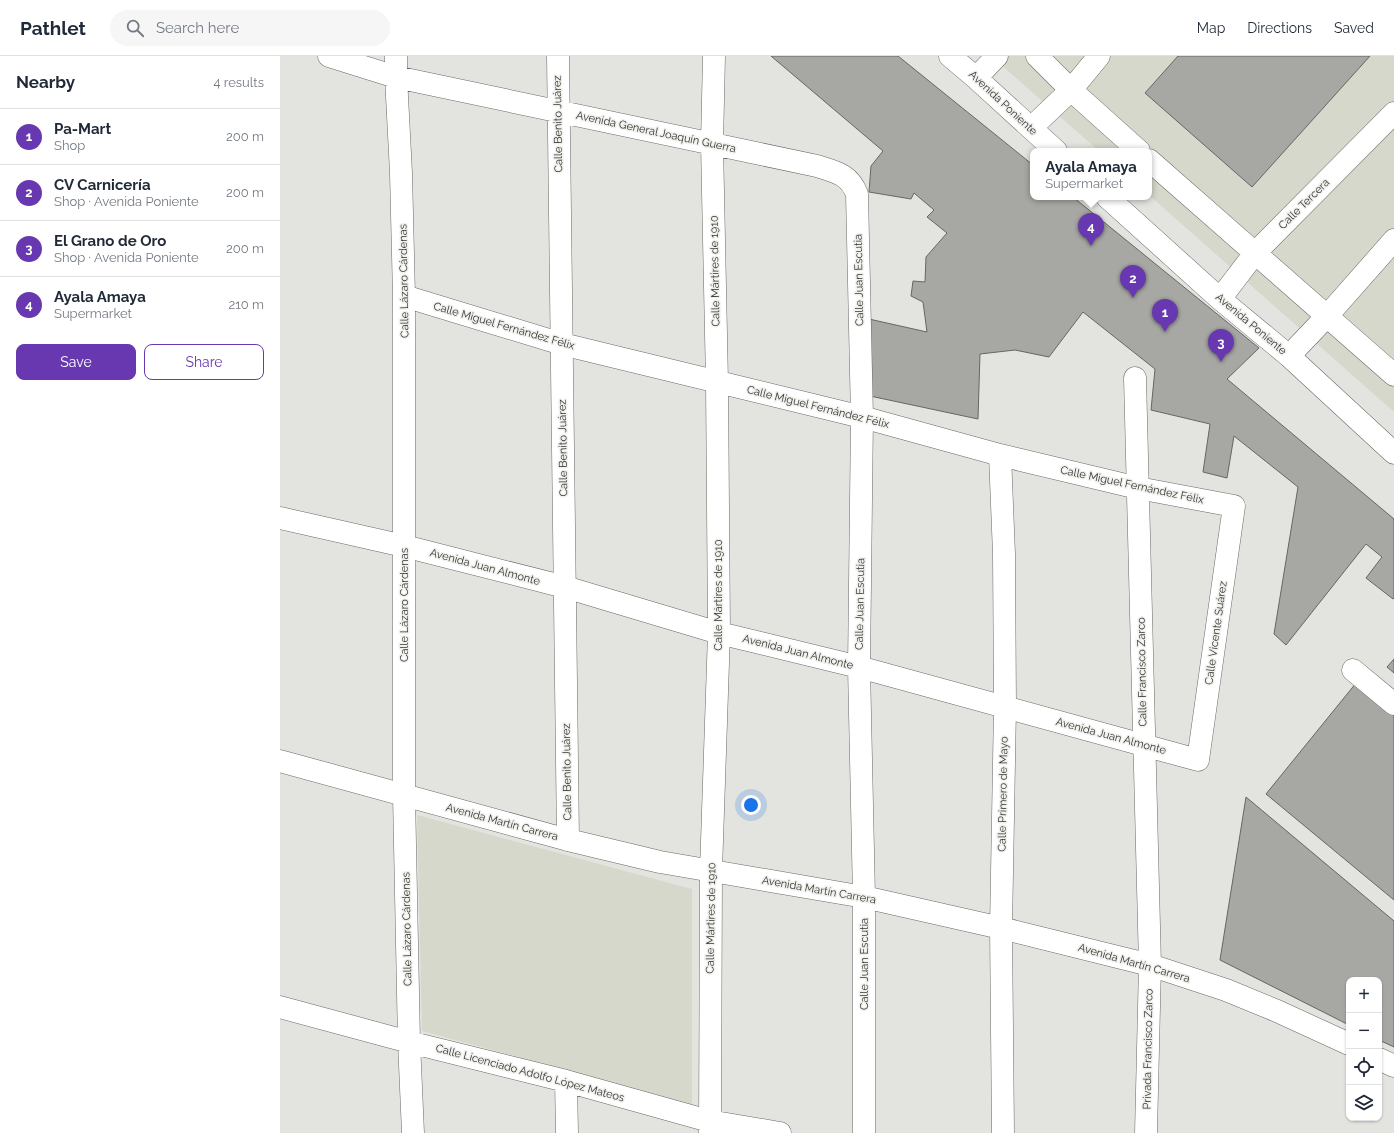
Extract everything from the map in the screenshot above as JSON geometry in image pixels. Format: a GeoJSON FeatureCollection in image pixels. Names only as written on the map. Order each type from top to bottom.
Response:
{"type":"FeatureCollection","features":[{"type":"Feature","properties":{"kind":"street","name":"Avenida General Joaquín Guerra"},"geometry":{"type":"LineString","coordinates":[[329,56],[396,66],[558,111],[817,166],[839,173],[853,184],[857,194]]}},
{"type":"Feature","properties":{"kind":"street","name":"Calle Benito Juárez"},"geometry":{"type":"LineString","coordinates":[[558,56],[568,840]]}},
{"type":"Feature","properties":{"kind":"street","name":"Calle Mártires de 1910"},"geometry":{"type":"LineString","coordinates":[[709,1127],[711,871],[719,633],[717,382],[712,144],[714,56]]}},
{"type":"Feature","properties":{"kind":"street","name":"Avenida Poniente"},"geometry":{"type":"LineString","coordinates":[[950,56],[1053,148]]}},
{"type":"Feature","properties":{"kind":"street"},"geometry":{"type":"LineString","coordinates":[[976,78],[997,56]]}},
{"type":"Feature","properties":{"kind":"street"},"geometry":{"type":"LineString","coordinates":[[1037,56],[1071,90],[1136,148]]}},
{"type":"Feature","properties":{"kind":"street"},"geometry":{"type":"LineString","coordinates":[[1031,128],[1071,90],[1099,56]]}},
{"type":"Feature","properties":{"kind":"street","name":"Calle Lázaro Cárdenas"},"geometry":{"type":"LineString","coordinates":[[396,66],[402,173],[404,296],[404,795],[409,1042],[413,1133]]}},
{"type":"Feature","properties":{"kind":"street","name":"Calle Tercera"},"geometry":{"type":"LineString","coordinates":[[1220,299],[1255,253],[1394,113]]}},
{"type":"Feature","properties":{"kind":"street"},"geometry":{"type":"LineString","coordinates":[[1152,163],[1394,374]]}},
{"type":"Feature","properties":{"kind":"street","name":"Calle Juan Escutia"},"geometry":{"type":"LineString","coordinates":[[857,194],[862,417],[859,667],[864,897],[864,1133]]}},
{"type":"Feature","properties":{"kind":"street","name":"Avenida Poniente"},"geometry":{"type":"LineString","coordinates":[[1110,200],[1220,299],[1289,356],[1394,453]]}},
{"type":"Feature","properties":{"kind":"street"},"geometry":{"type":"LineString","coordinates":[[1289,356],[1327,316],[1394,240]]}},
{"type":"Feature","properties":{"kind":"street","name":"Calle Miguel Fernández Félix"},"geometry":{"type":"LineString","coordinates":[[404,296],[562,344],[862,417],[1000,456],[1138,488],[1234,506]]}},
{"type":"Feature","properties":{"kind":"street","name":"Calle Francisco Zarco"},"geometry":{"type":"LineString","coordinates":[[1135,378],[1143,744],[1150,965]]}},
{"type":"Feature","properties":{"kind":"street","name":"Calle Primero de Mayo"},"geometry":{"type":"LineString","coordinates":[[1000,456],[1004,554],[1005,707],[1001,928],[1003,1133]]}},
{"type":"Feature","properties":{"kind":"street","name":"Calle Vicente Suárez"},"geometry":{"type":"LineString","coordinates":[[1198,760],[1234,506]]}},
{"type":"Feature","properties":{"kind":"street","name":"Avenida Juan Almonte"},"geometry":{"type":"LineString","coordinates":[[280,518],[404,546],[565,587],[719,633],[859,667],[1198,760]]}},
{"type":"Feature","properties":{"kind":"street"},"geometry":{"type":"LineString","coordinates":[[1353,670],[1394,704]]}},
{"type":"Feature","properties":{"kind":"street","name":"Avenida Martín Carrera"},"geometry":{"type":"LineString","coordinates":[[280,761],[568,840],[660,862],[864,897],[1001,928],[1150,965],[1226,990],[1277,1011],[1346,1043]]}},
{"type":"Feature","properties":{"kind":"street","name":"Privada Francisco Zarco"},"geometry":{"type":"LineString","coordinates":[[1146,1133],[1150,965]]}},
{"type":"Feature","properties":{"kind":"street","name":"Calle Licenciado Adolfo López Mateos"},"geometry":{"type":"LineString","coordinates":[[280,1007],[409,1042],[566,1081],[709,1127],[780,1133]]}},
{"type":"Feature","properties":{"kind":"street"},"geometry":{"type":"LineString","coordinates":[[1382,1060],[1394,1066]]}},
{"type":"Feature","properties":{"kind":"street"},"geometry":{"type":"LineString","coordinates":[[566,1081],[567,1133]]}},
{"type":"Feature","properties":{"kind":"shaded area"},"geometry":{"type":"Polygon","coordinates":[[[991,56],[1394,56],[1394,412],[1152,198],[1152,148],[1096,148],[991,56]]]}},
{"type":"Feature","properties":{"kind":"shaded area"},"geometry":{"type":"Polygon","coordinates":[[[417,815],[692,889],[692,1105],[422,1031],[417,815]]]}},
{"type":"Feature","properties":{"kind":"building"},"geometry":{"type":"Polygon","coordinates":[[[771,56],[898,56],[1030,163],[1030,200],[1077,200],[1259,348],[1227,379],[1394,519],[1394,598],[1393,599],[1366,578],[1382,557],[1366,544],[1286,645],[1274,634],[1298,487],[1234,436],[1227,478],[1203,472],[1210,424],[1151,410],[1155,369],[1083,312],[1049,357],[1015,350],[980,354],[978,419],[870,396],[869,319],[927,332],[923,302],[911,296],[913,281],[925,282],[926,257],[947,233],[927,217],[934,210],[914,193],[911,199],[869,192],[871,166],[883,151],[771,56]]]}},
{"type":"Feature","properties":{"kind":"building"},"geometry":{"type":"Polygon","coordinates":[[[1178,56],[1370,56],[1252,187],[1145,93],[1178,56]]]}},
{"type":"Feature","properties":{"kind":"building"},"geometry":{"type":"Polygon","coordinates":[[[1394,659],[1394,673],[1387,667],[1394,659]]]}},
{"type":"Feature","properties":{"kind":"building"},"geometry":{"type":"Polygon","coordinates":[[[1365,672],[1394,696],[1394,900],[1266,794],[1365,672]]]}},
{"type":"Feature","properties":{"kind":"building"},"geometry":{"type":"Polygon","coordinates":[[[1246,797],[1394,921],[1394,1047],[1382,1041],[1382,977],[1346,977],[1346,1023],[1220,960],[1246,797]]]}},
{"type":"Feature","properties":{"kind":"place","name":"Ayala Amaya"},"geometry":{"type":"Point","coordinates":[1091,246]}},
{"type":"Feature","properties":{"kind":"place","name":"CV Carnicería"},"geometry":{"type":"Point","coordinates":[1133,298]}},
{"type":"Feature","properties":{"kind":"place","name":"Pa-Mart"},"geometry":{"type":"Point","coordinates":[1165,332]}},
{"type":"Feature","properties":{"kind":"place","name":"El Grano de Oro"},"geometry":{"type":"Point","coordinates":[1221,362]}}]}
